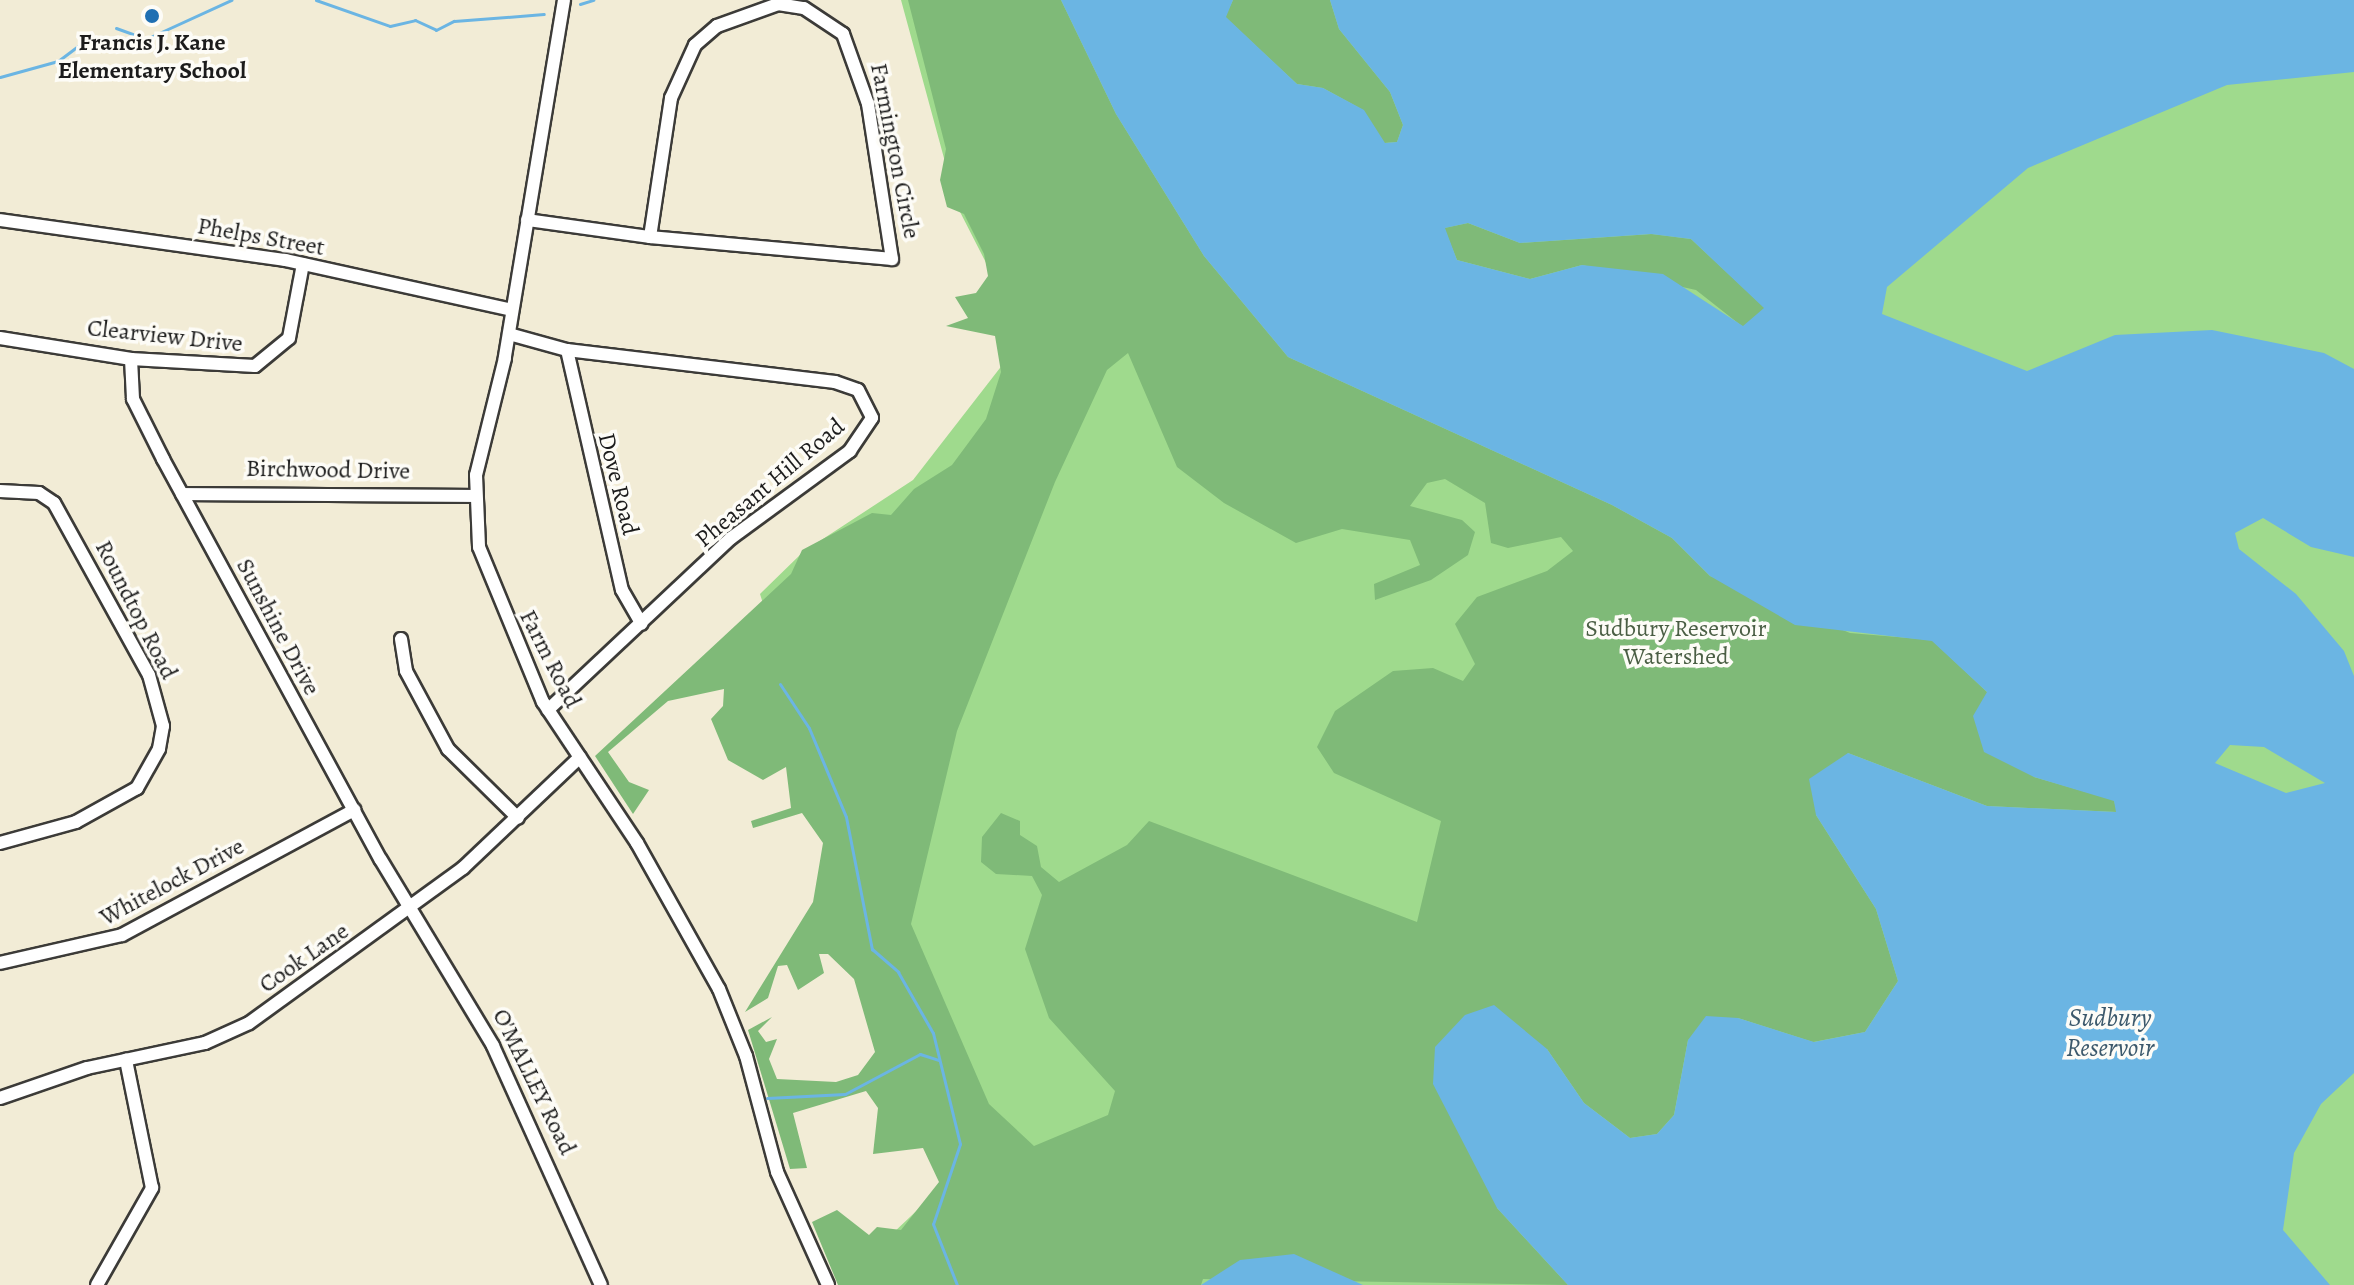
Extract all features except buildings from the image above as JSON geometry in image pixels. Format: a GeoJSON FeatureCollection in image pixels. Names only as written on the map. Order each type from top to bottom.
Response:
{"type":"FeatureCollection","features":[{"type":"Feature","properties":{"kind":"street","name":"Farm Road"},"geometry":{"type":"LineString","coordinates":[[564,0],[509,334],[474,496],[484,571],[548,710],[674,904],[719,989],[746,1056],[777,1172],[828,1285]]}},
{"type":"Feature","properties":{"kind":"street","name":"Farmington Circle"},"geometry":{"type":"LineString","coordinates":[[527,220],[650,237],[892,259],[868,104],[843,34],[804,8],[778,4],[729,20],[695,45],[671,98],[650,237]]}},
{"type":"Feature","properties":{"kind":"street","name":"Phelps Street"},"geometry":{"type":"LineString","coordinates":[[0,220],[303,264],[512,310]]}},
{"type":"Feature","properties":{"kind":"street","name":"Clearview Drive"},"geometry":{"type":"LineString","coordinates":[[0,338],[131,359],[255,366],[289,338],[303,264]]}},
{"type":"Feature","properties":{"kind":"street","name":"Pheasant Hill Road"},"geometry":{"type":"LineString","coordinates":[[509,334],[567,350],[835,382],[869,400],[872,418],[850,451],[742,530],[548,710]]}},
{"type":"Feature","properties":{"kind":"street","name":"Dove Road"},"geometry":{"type":"LineString","coordinates":[[567,350],[622,590],[642,624]]}},
{"type":"Feature","properties":{"kind":"street","name":"Sunshine Drive"},"geometry":{"type":"LineString","coordinates":[[131,359],[133,399],[409,908]]}},
{"type":"Feature","properties":{"kind":"street","name":"Roundtop Road"},"geometry":{"type":"LineString","coordinates":[[0,491],[39,493],[54,503],[149,675],[163,726],[159,749],[137,788],[76,822],[0,843]]}},
{"type":"Feature","properties":{"kind":"street","name":"Birchwood Drive"},"geometry":{"type":"LineString","coordinates":[[182,494],[474,496]]}},
{"type":"Feature","properties":{"kind":"street"},"geometry":{"type":"LineString","coordinates":[[401,639],[406,671],[448,749],[518,818]]}},
{"type":"Feature","properties":{"kind":"street","name":"Cook Lane"},"geometry":{"type":"LineString","coordinates":[[0,1098],[238,1029],[409,908],[518,818],[580,757]]}},
{"type":"Feature","properties":{"kind":"street","name":"Whitelock Drive"},"geometry":{"type":"LineString","coordinates":[[0,963],[122,935],[354,810]]}},
{"type":"Feature","properties":{"kind":"street","name":"O'MALLEY Road"},"geometry":{"type":"LineString","coordinates":[[409,908],[493,1046],[601,1285]]}},
{"type":"Feature","properties":{"kind":"street"},"geometry":{"type":"LineString","coordinates":[[97,1285],[152,1188],[126,1060]]}},
{"type":"Feature","properties":{"kind":"green space","name":"Sudbury Reservoir Watershed"},"geometry":{"type":"Polygon","coordinates":[[[901,0],[2354,0],[2354,1285],[838,1285],[946,1183],[760,594],[803,552],[913,480],[1024,337],[957,206],[901,0]]]}},
{"type":"Feature","properties":{"kind":"green space"},"geometry":{"type":"Polygon","coordinates":[[[908,0],[1061,0],[1116,114],[1204,256],[1288,357],[1612,505],[1672,538],[1710,576],[1850,633],[1932,640],[1987,692],[2034,777],[2114,800],[2117,812],[1987,806],[1848,753],[1816,815],[1876,909],[1898,981],[1865,1032],[1813,1042],[1738,1018],[1688,1040],[1674,1115],[1657,1134],[1630,1138],[1584,1103],[1547,1049],[1497,1208],[1568,1285],[1203,1279],[1201,1285],[838,1285],[812,1222],[837,1210],[869,1235],[877,1227],[901,1230],[939,1182],[923,1148],[873,1154],[878,1108],[866,1091],[793,1113],[807,1168],[790,1169],[748,1030],[772,1017],[758,1031],[766,1042],[777,1039],[769,1059],[777,1079],[836,1082],[858,1075],[875,1052],[854,979],[828,954],[819,954],[824,973],[798,990],[787,965],[778,966],[768,998],[745,1012],[813,902],[823,843],[802,813],[753,828],[751,821],[791,808],[786,767],[763,780],[728,760],[711,719],[723,706],[724,689],[668,701],[608,752],[629,782],[649,790],[633,814],[595,756],[791,574],[802,550],[872,513],[891,515],[914,489],[952,465],[986,419],[1001,372],[995,336],[946,326],[968,318],[955,297],[976,293],[988,276],[984,254],[964,214],[947,207],[940,180],[946,149],[908,0]],[[1128,353],[1107,370],[1055,482],[957,731],[911,924],[989,1104],[1034,1146],[1108,1115],[1115,1091],[1049,1018],[1025,949],[1042,895],[1032,876],[996,874],[981,862],[982,837],[1001,813],[1020,821],[1020,835],[1037,846],[1041,867],[1059,882],[1127,845],[1149,821],[1417,922],[1441,821],[1334,773],[1317,747],[1335,711],[1393,671],[1433,668],[1463,681],[1475,664],[1455,624],[1477,597],[1547,571],[1573,551],[1561,537],[1508,548],[1491,543],[1485,503],[1445,479],[1427,483],[1410,506],[1462,520],[1475,532],[1468,555],[1431,580],[1375,600],[1374,584],[1420,565],[1410,540],[1342,529],[1296,543],[1224,503],[1177,467],[1128,353]]]}},
{"type":"Feature","properties":{"kind":"green space"},"geometry":{"type":"Polygon","coordinates":[[[1233,0],[1330,0],[1339,29],[1390,92],[1403,125],[1397,142],[1384,143],[1363,110],[1323,88],[1297,84],[1225,17],[1233,0]]]}},
{"type":"Feature","properties":{"kind":"green space"},"geometry":{"type":"Polygon","coordinates":[[[1468,223],[1520,243],[1652,234],[1691,239],[1765,308],[1743,327],[1696,290],[1582,265],[1530,279],[1457,260],[1444,228],[1468,223]]]}},
{"type":"Feature","properties":{"kind":"water","name":"Sudbury Reservoir"},"geometry":{"type":"Polygon","coordinates":[[[1061,0],[1233,0],[1226,17],[1297,84],[1323,88],[1364,110],[1385,143],[1397,142],[1403,125],[1390,92],[1339,29],[1330,0],[2354,0],[2354,72],[2227,85],[2028,168],[1887,287],[1882,314],[2027,371],[2115,335],[2212,330],[2324,353],[2354,369],[2354,557],[2311,547],[2263,518],[2235,533],[2239,549],[2296,594],[2344,651],[2354,676],[2354,1073],[2321,1104],[2294,1153],[2283,1230],[2330,1285],[1568,1285],[1497,1208],[1433,1084],[1435,1047],[1465,1015],[1494,1005],[1547,1049],[1584,1103],[1630,1138],[1657,1134],[1674,1115],[1688,1040],[1706,1016],[1738,1018],[1814,1042],[1865,1032],[1898,981],[1876,909],[1816,815],[1809,779],[1848,753],[1987,806],[2116,812],[2114,801],[2034,777],[1984,752],[1973,716],[1987,692],[1932,641],[1795,625],[1710,576],[1672,538],[1612,505],[1288,357],[1204,256],[1116,114],[1061,0]],[[1468,223],[1445,228],[1457,260],[1530,279],[1582,265],[1663,274],[1743,326],[1764,308],[1691,239],[1651,234],[1520,243],[1468,223]],[[2230,745],[2215,763],[2286,793],[2325,783],[2264,747],[2230,745]]]}},
{"type":"Feature","properties":{"kind":"water"},"geometry":{"type":"Polygon","coordinates":[[[1294,1254],[1363,1285],[1201,1285],[1240,1260],[1294,1254]]]}},
{"type":"Feature","properties":{"kind":"waterway"},"geometry":{"type":"LineString","coordinates":[[116,28],[146,39],[231,0]]}},
{"type":"Feature","properties":{"kind":"waterway"},"geometry":{"type":"LineString","coordinates":[[316,0],[390,26],[415,20],[436,30],[454,21],[544,14]]}},
{"type":"Feature","properties":{"kind":"waterway"},"geometry":{"type":"LineString","coordinates":[[580,4],[593,0]]}},
{"type":"Feature","properties":{"kind":"waterway"},"geometry":{"type":"LineString","coordinates":[[0,77],[58,61],[86,40]]}},
{"type":"Feature","properties":{"kind":"waterway"},"geometry":{"type":"LineString","coordinates":[[780,684],[809,728],[846,817],[872,949],[898,972],[933,1033],[960,1144],[933,1224],[957,1285]]}},
{"type":"Feature","properties":{"kind":"waterway"},"geometry":{"type":"LineString","coordinates":[[767,1098],[845,1094],[920,1054],[939,1060]]}},
{"type":"Feature","properties":{"kind":"place","name":"Francis J. Kane Elementary School"},"geometry":{"type":"Point","coordinates":[152,16]}}]}
